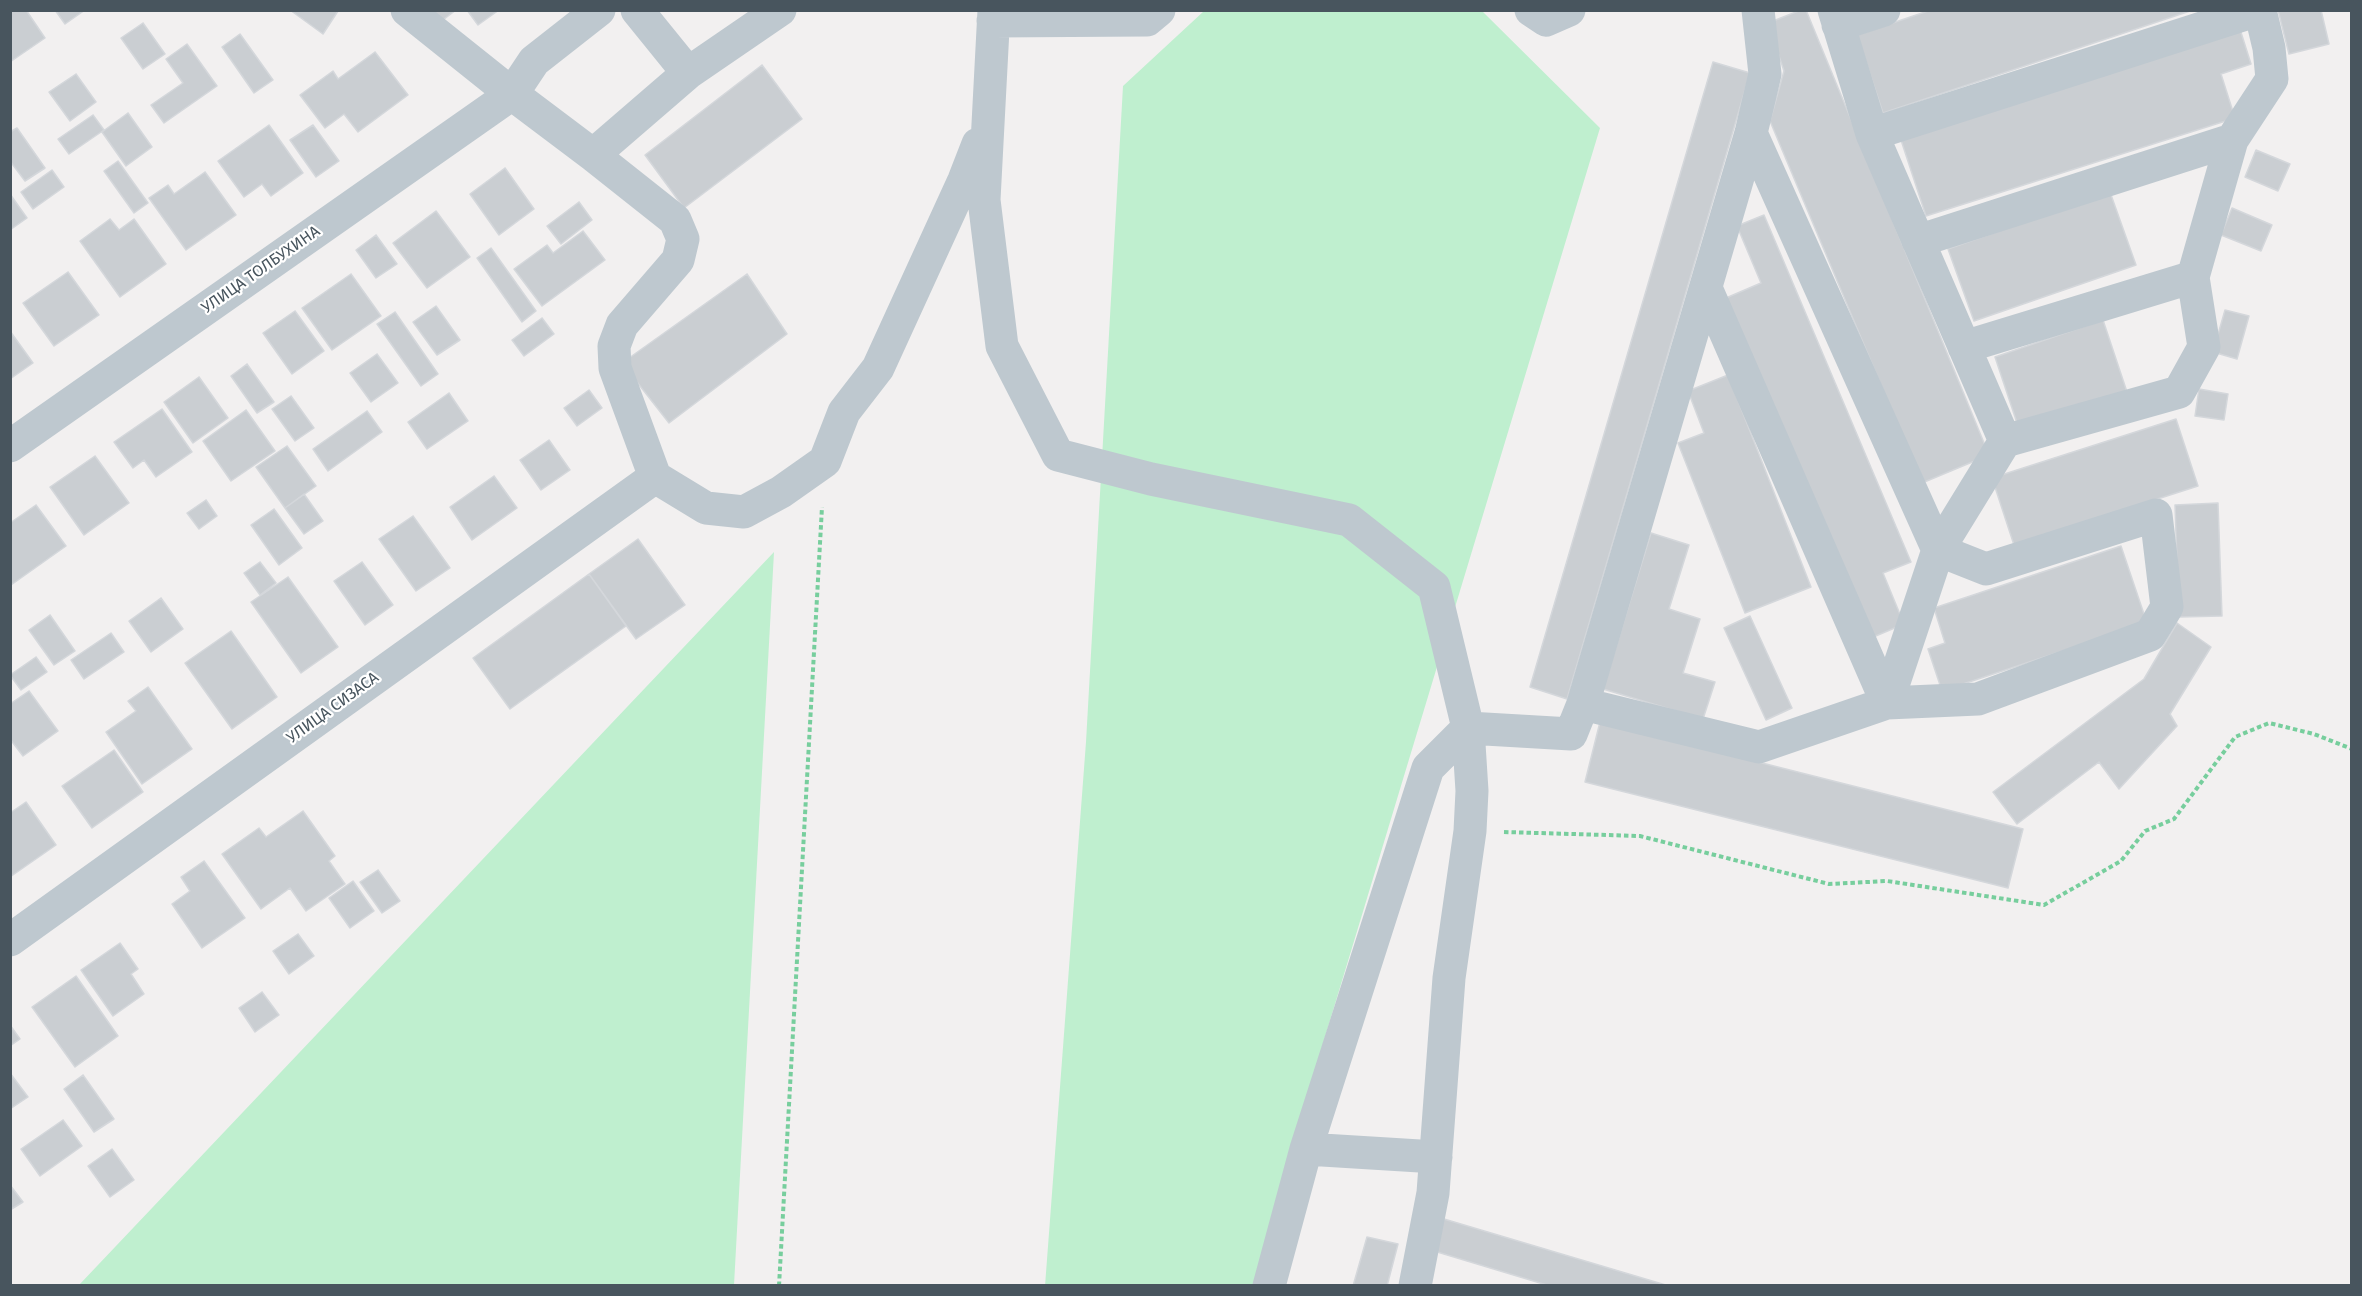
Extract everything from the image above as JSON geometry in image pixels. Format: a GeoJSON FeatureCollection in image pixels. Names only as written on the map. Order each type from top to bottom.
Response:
{"type":"FeatureCollection","features":[{"type":"Feature","properties":{"kind":"street"},"geometry":{"type":"LineString","coordinates":[[407,10],[675,220],[683,239],[678,260],[622,325],[614,346],[615,368],[655,477],[706,508],[744,512],[781,492],[825,461],[844,412],[878,368],[964,180],[988,120]]}},
{"type":"Feature","properties":{"kind":"street"},"geometry":{"type":"LineString","coordinates":[[512,94],[534,61],[600,10]]}},
{"type":"Feature","properties":{"kind":"street"},"geometry":{"type":"LineString","coordinates":[[637,10],[688,72]]}},
{"type":"Feature","properties":{"kind":"street"},"geometry":{"type":"LineString","coordinates":[[593,155],[688,72],[780,10]]}},
{"type":"Feature","properties":{"kind":"street"},"geometry":{"type":"LineString","coordinates":[[1159,10],[1146,20],[994,16],[984,200],[1002,346],[1058,455],[1151,479],[1349,520],[1434,587],[1468,728],[1472,791],[1470,831],[1449,978],[1433,1193],[1415,1286]]}},
{"type":"Feature","properties":{"kind":"street"},"geometry":{"type":"LineString","coordinates":[[1530,10],[1546,20],[1569,10]]}},
{"type":"Feature","properties":{"kind":"street"},"geometry":{"type":"LineString","coordinates":[[1269,1286],[1306,1149],[1428,768],[1468,728],[1570,734],[1582,704],[1751,133],[1765,74],[1758,10]]}},
{"type":"Feature","properties":{"kind":"street"},"geometry":{"type":"LineString","coordinates":[[1884,10],[1836,18],[1872,134],[2005,441]]}},
{"type":"Feature","properties":{"kind":"street"},"geometry":{"type":"LineString","coordinates":[[1872,134],[2259,10],[2269,48],[2272,79],[2232,140],[2193,277],[2204,347],[2179,392],[2005,441],[1938,550],[1887,704]]}},
{"type":"Feature","properties":{"kind":"street","name":"УЛИЦА ТОЛБУХИНА"},"geometry":{"type":"LineString","coordinates":[[10,446],[512,94]]}},
{"type":"Feature","properties":{"kind":"street"},"geometry":{"type":"LineString","coordinates":[[1582,704],[1759,747],[1887,704],[1978,699],[2150,635],[2167,607],[2156,515],[1986,569],[1938,550],[1751,133]]}},
{"type":"Feature","properties":{"kind":"street"},"geometry":{"type":"LineString","coordinates":[[1918,241],[2232,140]]}},
{"type":"Feature","properties":{"kind":"street"},"geometry":{"type":"LineString","coordinates":[[1964,347],[2193,277]]}},
{"type":"Feature","properties":{"kind":"street"},"geometry":{"type":"LineString","coordinates":[[1706,288],[1887,704]]}},
{"type":"Feature","properties":{"kind":"street","name":"УЛИЦА СИЗАСА"},"geometry":{"type":"LineString","coordinates":[[10,940],[655,477]]}},
{"type":"Feature","properties":{"kind":"street"},"geometry":{"type":"LineString","coordinates":[[1306,1149],[1436,1157]]}},
{"type":"Feature","properties":{"kind":"path"},"geometry":{"type":"LineString","coordinates":[[779,1286],[825,461]]}},
{"type":"Feature","properties":{"kind":"path"},"geometry":{"type":"LineString","coordinates":[[1470,831],[1640,837],[1829,884],[1887,881],[2044,905],[2121,861],[2145,831],[2174,819],[2235,737],[2269,723],[2314,734],[2352,749]]}},
{"type":"Feature","properties":{"kind":"green space"},"geometry":{"type":"Polygon","coordinates":[[[1204,11],[1482,11],[1600,128],[1289,1156],[1254,1285],[1045,1286],[1086,742],[1123,86],[1204,11]]]}},
{"type":"Feature","properties":{"kind":"green space"},"geometry":{"type":"Polygon","coordinates":[[[774,552],[734,1285],[79,1285],[774,552]]]}},
{"type":"Feature","properties":{"kind":"building"},"geometry":{"type":"Polygon","coordinates":[[[10,10],[26,10],[45,38],[10,62],[10,10]]]}},
{"type":"Feature","properties":{"kind":"building"},"geometry":{"type":"Polygon","coordinates":[[[55,10],[85,10],[65,24],[55,10]]]}},
{"type":"Feature","properties":{"kind":"building"},"geometry":{"type":"Polygon","coordinates":[[[290,10],[338,10],[338,11],[323,34],[290,10]]]}},
{"type":"Feature","properties":{"kind":"building"},"geometry":{"type":"Polygon","coordinates":[[[430,10],[456,10],[439,23],[430,10]]]}},
{"type":"Feature","properties":{"kind":"building"},"geometry":{"type":"Polygon","coordinates":[[[467,10],[499,10],[478,25],[467,10]]]}},
{"type":"Feature","properties":{"kind":"building"},"geometry":{"type":"Polygon","coordinates":[[[1806,10],[1989,455],[1922,483],[1770,121],[1784,71],[1768,23],[1806,10]]]}},
{"type":"Feature","properties":{"kind":"building"},"geometry":{"type":"Polygon","coordinates":[[[1931,10],[2193,10],[1883,113],[1857,35],[1931,10]]]}},
{"type":"Feature","properties":{"kind":"building"},"geometry":{"type":"Polygon","coordinates":[[[2278,10],[2321,10],[2329,44],[2289,54],[2278,10]]]}},
{"type":"Feature","properties":{"kind":"building"},"geometry":{"type":"Polygon","coordinates":[[[143,23],[165,54],[143,69],[121,38],[143,23]]]}},
{"type":"Feature","properties":{"kind":"building"},"geometry":{"type":"Polygon","coordinates":[[[2239,26],[2251,64],[2221,74],[2235,118],[1926,216],[1899,134],[2239,26]]]}},
{"type":"Feature","properties":{"kind":"building"},"geometry":{"type":"Polygon","coordinates":[[[240,34],[273,80],[254,93],[222,47],[240,34]]]}},
{"type":"Feature","properties":{"kind":"building"},"geometry":{"type":"Polygon","coordinates":[[[187,44],[217,86],[164,123],[151,105],[183,83],[166,59],[187,44]]]}},
{"type":"Feature","properties":{"kind":"building"},"geometry":{"type":"Polygon","coordinates":[[[375,52],[408,95],[358,132],[344,114],[325,128],[300,95],[333,71],[338,79],[375,52]]]}},
{"type":"Feature","properties":{"kind":"building"},"geometry":{"type":"Polygon","coordinates":[[[1713,62],[1750,73],[1567,699],[1530,687],[1713,62]]]}},
{"type":"Feature","properties":{"kind":"building"},"geometry":{"type":"Polygon","coordinates":[[[762,65],[802,119],[684,208],[645,155],[762,65]]]}},
{"type":"Feature","properties":{"kind":"building"},"geometry":{"type":"Polygon","coordinates":[[[76,74],[96,102],[70,121],[49,92],[76,74]]]}},
{"type":"Feature","properties":{"kind":"building"},"geometry":{"type":"Polygon","coordinates":[[[128,113],[152,147],[126,166],[102,132],[128,113]]]}},
{"type":"Feature","properties":{"kind":"building"},"geometry":{"type":"Polygon","coordinates":[[[93,115],[104,130],[69,154],[58,139],[93,115]]]}},
{"type":"Feature","properties":{"kind":"building"},"geometry":{"type":"Polygon","coordinates":[[[269,125],[303,173],[271,196],[262,184],[244,197],[218,161],[269,125]]]}},
{"type":"Feature","properties":{"kind":"building"},"geometry":{"type":"Polygon","coordinates":[[[313,125],[339,161],[316,177],[290,140],[313,125]]]}},
{"type":"Feature","properties":{"kind":"building"},"geometry":{"type":"Polygon","coordinates":[[[17,128],[45,168],[25,181],[10,161],[10,132],[17,128]]]}},
{"type":"Feature","properties":{"kind":"building"},"geometry":{"type":"Polygon","coordinates":[[[2256,150],[2290,164],[2278,191],[2245,177],[2256,150]]]}},
{"type":"Feature","properties":{"kind":"building"},"geometry":{"type":"Polygon","coordinates":[[[118,161],[148,203],[134,213],[104,171],[118,161]]]}},
{"type":"Feature","properties":{"kind":"building"},"geometry":{"type":"Polygon","coordinates":[[[505,168],[534,209],[499,235],[470,194],[505,168]]]}},
{"type":"Feature","properties":{"kind":"building"},"geometry":{"type":"Polygon","coordinates":[[[52,170],[64,187],[33,209],[21,192],[52,170]]]}},
{"type":"Feature","properties":{"kind":"building"},"geometry":{"type":"Polygon","coordinates":[[[205,172],[236,215],[186,250],[149,198],[168,185],[174,194],[205,172]]]}},
{"type":"Feature","properties":{"kind":"building"},"geometry":{"type":"Polygon","coordinates":[[[2110,192],[2136,265],[1974,321],[1948,249],[2110,192]]]}},
{"type":"Feature","properties":{"kind":"building"},"geometry":{"type":"Polygon","coordinates":[[[10,194],[27,218],[10,230],[10,194]]]}},
{"type":"Feature","properties":{"kind":"building"},"geometry":{"type":"Polygon","coordinates":[[[579,202],[592,220],[561,244],[547,226],[579,202]]]}},
{"type":"Feature","properties":{"kind":"building"},"geometry":{"type":"Polygon","coordinates":[[[2232,208],[2272,225],[2261,251],[2221,235],[2232,208]]]}},
{"type":"Feature","properties":{"kind":"building"},"geometry":{"type":"Polygon","coordinates":[[[436,211],[470,257],[427,288],[393,243],[436,211]]]}},
{"type":"Feature","properties":{"kind":"building"},"geometry":{"type":"Polygon","coordinates":[[[1764,215],[1911,562],[1883,573],[1904,624],[1871,638],[1726,298],[1761,283],[1737,226],[1764,215]]]}},
{"type":"Feature","properties":{"kind":"building"},"geometry":{"type":"Polygon","coordinates":[[[110,219],[119,230],[134,219],[166,264],[120,297],[80,241],[110,219]]]}},
{"type":"Feature","properties":{"kind":"building"},"geometry":{"type":"Polygon","coordinates":[[[583,231],[605,260],[542,306],[514,269],[547,245],[553,253],[583,231]]]}},
{"type":"Feature","properties":{"kind":"building"},"geometry":{"type":"Polygon","coordinates":[[[376,235],[397,264],[376,278],[356,250],[376,235]]]}},
{"type":"Feature","properties":{"kind":"building"},"geometry":{"type":"Polygon","coordinates":[[[491,248],[536,311],[522,322],[477,258],[491,248]]]}},
{"type":"Feature","properties":{"kind":"building"},"geometry":{"type":"Polygon","coordinates":[[[68,272],[99,315],[54,346],[23,303],[68,272]]]}},
{"type":"Feature","properties":{"kind":"building"},"geometry":{"type":"Polygon","coordinates":[[[351,274],[381,316],[332,350],[302,308],[351,274]]]}},
{"type":"Feature","properties":{"kind":"building"},"geometry":{"type":"Polygon","coordinates":[[[747,274],[787,334],[669,423],[622,363],[747,274]]]}},
{"type":"Feature","properties":{"kind":"building"},"geometry":{"type":"Polygon","coordinates":[[[436,306],[460,340],[437,355],[413,322],[436,306]]]}},
{"type":"Feature","properties":{"kind":"building"},"geometry":{"type":"Polygon","coordinates":[[[2225,310],[2249,316],[2237,359],[2213,352],[2225,310]]]}},
{"type":"Feature","properties":{"kind":"building"},"geometry":{"type":"Polygon","coordinates":[[[295,311],[324,351],[292,374],[263,333],[295,311]]]}},
{"type":"Feature","properties":{"kind":"building"},"geometry":{"type":"Polygon","coordinates":[[[395,312],[438,374],[421,386],[377,324],[395,312]]]}},
{"type":"Feature","properties":{"kind":"building"},"geometry":{"type":"Polygon","coordinates":[[[542,318],[554,334],[524,356],[512,340],[542,318]]]}},
{"type":"Feature","properties":{"kind":"building"},"geometry":{"type":"Polygon","coordinates":[[[2103,320],[2127,392],[2019,429],[1995,357],[2103,320]]]}},
{"type":"Feature","properties":{"kind":"building"},"geometry":{"type":"Polygon","coordinates":[[[10,331],[33,363],[10,379],[10,331]]]}},
{"type":"Feature","properties":{"kind":"building"},"geometry":{"type":"Polygon","coordinates":[[[377,354],[398,383],[371,402],[350,373],[377,354]]]}},
{"type":"Feature","properties":{"kind":"building"},"geometry":{"type":"Polygon","coordinates":[[[247,364],[274,402],[257,413],[231,376],[247,364]]]}},
{"type":"Feature","properties":{"kind":"building"},"geometry":{"type":"Polygon","coordinates":[[[1728,375],[1811,587],[1745,613],[1678,443],[1704,433],[1688,391],[1728,375]]]}},
{"type":"Feature","properties":{"kind":"building"},"geometry":{"type":"Polygon","coordinates":[[[199,377],[228,418],[193,443],[164,402],[199,377]]]}},
{"type":"Feature","properties":{"kind":"building"},"geometry":{"type":"Polygon","coordinates":[[[2199,389],[2228,394],[2224,420],[2195,416],[2199,389]]]}},
{"type":"Feature","properties":{"kind":"building"},"geometry":{"type":"Polygon","coordinates":[[[589,390],[602,408],[577,426],[564,408],[589,390]]]}},
{"type":"Feature","properties":{"kind":"building"},"geometry":{"type":"Polygon","coordinates":[[[449,393],[468,421],[427,449],[408,422],[449,393]]]}},
{"type":"Feature","properties":{"kind":"building"},"geometry":{"type":"Polygon","coordinates":[[[291,396],[314,428],[295,441],[272,409],[291,396]]]}},
{"type":"Feature","properties":{"kind":"building"},"geometry":{"type":"Polygon","coordinates":[[[162,409],[192,452],[156,477],[144,460],[133,468],[114,442],[162,409]]]}},
{"type":"Feature","properties":{"kind":"building"},"geometry":{"type":"Polygon","coordinates":[[[246,410],[275,451],[231,481],[203,441],[246,410]]]}},
{"type":"Feature","properties":{"kind":"building"},"geometry":{"type":"Polygon","coordinates":[[[367,411],[382,432],[328,471],[313,449],[367,411]]]}},
{"type":"Feature","properties":{"kind":"building"},"geometry":{"type":"Polygon","coordinates":[[[2176,419],[2198,486],[2014,545],[1992,478],[2176,419]]]}},
{"type":"Feature","properties":{"kind":"building"},"geometry":{"type":"Polygon","coordinates":[[[549,440],[570,470],[541,490],[520,460],[549,440]]]}},
{"type":"Feature","properties":{"kind":"building"},"geometry":{"type":"Polygon","coordinates":[[[287,446],[316,486],[285,508],[256,467],[287,446]]]}},
{"type":"Feature","properties":{"kind":"building"},"geometry":{"type":"Polygon","coordinates":[[[95,456],[129,503],[84,535],[50,487],[95,456]]]}},
{"type":"Feature","properties":{"kind":"building"},"geometry":{"type":"Polygon","coordinates":[[[494,476],[517,508],[472,540],[450,507],[494,476]]]}},
{"type":"Feature","properties":{"kind":"building"},"geometry":{"type":"Polygon","coordinates":[[[304,494],[323,521],[304,534],[285,508],[304,494]]]}},
{"type":"Feature","properties":{"kind":"building"},"geometry":{"type":"Polygon","coordinates":[[[206,500],[217,516],[199,529],[187,513],[206,500]]]}},
{"type":"Feature","properties":{"kind":"building"},"geometry":{"type":"Polygon","coordinates":[[[2218,503],[2222,616],[2179,617],[2175,505],[2218,503]]]}},
{"type":"Feature","properties":{"kind":"building"},"geometry":{"type":"Polygon","coordinates":[[[36,505],[66,546],[11,585],[10,523],[36,505]]]}},
{"type":"Feature","properties":{"kind":"building"},"geometry":{"type":"Polygon","coordinates":[[[274,509],[302,548],[279,565],[251,525],[274,509]]]}},
{"type":"Feature","properties":{"kind":"building"},"geometry":{"type":"Polygon","coordinates":[[[413,516],[450,568],[416,591],[379,539],[413,516]]]}},
{"type":"Feature","properties":{"kind":"building"},"geometry":{"type":"Polygon","coordinates":[[[1651,533],[1689,545],[1669,609],[1700,619],[1683,673],[1715,682],[1703,719],[1603,689],[1651,533]]]}},
{"type":"Feature","properties":{"kind":"building"},"geometry":{"type":"Polygon","coordinates":[[[638,539],[685,605],[636,639],[589,574],[638,539]]]}},
{"type":"Feature","properties":{"kind":"building"},"geometry":{"type":"Polygon","coordinates":[[[2121,546],[2147,623],[1942,691],[1928,649],[1945,643],[1934,608],[2121,546]]]}},
{"type":"Feature","properties":{"kind":"building"},"geometry":{"type":"Polygon","coordinates":[[[260,562],[276,583],[260,595],[244,573],[260,562]]]}},
{"type":"Feature","properties":{"kind":"building"},"geometry":{"type":"Polygon","coordinates":[[[362,562],[393,605],[365,625],[334,581],[362,562]]]}},
{"type":"Feature","properties":{"kind":"building"},"geometry":{"type":"Polygon","coordinates":[[[589,574],[626,626],[510,709],[473,658],[589,574]]]}},
{"type":"Feature","properties":{"kind":"building"},"geometry":{"type":"Polygon","coordinates":[[[288,577],[338,647],[301,673],[251,602],[288,577]]]}},
{"type":"Feature","properties":{"kind":"building"},"geometry":{"type":"Polygon","coordinates":[[[161,598],[183,629],[151,652],[129,621],[161,598]]]}},
{"type":"Feature","properties":{"kind":"building"},"geometry":{"type":"Polygon","coordinates":[[[50,615],[75,651],[54,665],[29,630],[50,615]]]}},
{"type":"Feature","properties":{"kind":"building"},"geometry":{"type":"Polygon","coordinates":[[[1750,616],[1792,708],[1766,720],[1724,628],[1750,616]]]}},
{"type":"Feature","properties":{"kind":"building"},"geometry":{"type":"Polygon","coordinates":[[[2177,623],[2211,647],[2170,714],[2177,726],[2119,789],[2099,762],[2017,824],[1993,792],[2144,679],[2177,623]]]}},
{"type":"Feature","properties":{"kind":"building"},"geometry":{"type":"Polygon","coordinates":[[[231,631],[277,697],[232,729],[185,663],[231,631]]]}},
{"type":"Feature","properties":{"kind":"building"},"geometry":{"type":"Polygon","coordinates":[[[111,633],[124,652],[84,679],[71,660],[111,633]]]}},
{"type":"Feature","properties":{"kind":"building"},"geometry":{"type":"Polygon","coordinates":[[[36,657],[47,672],[21,690],[10,675],[36,657]]]}},
{"type":"Feature","properties":{"kind":"building"},"geometry":{"type":"Polygon","coordinates":[[[148,687],[192,749],[142,784],[106,732],[136,711],[128,701],[148,687]]]}},
{"type":"Feature","properties":{"kind":"building"},"geometry":{"type":"Polygon","coordinates":[[[29,691],[58,731],[23,756],[10,739],[10,704],[29,691]]]}},
{"type":"Feature","properties":{"kind":"building"},"geometry":{"type":"Polygon","coordinates":[[[1600,722],[2023,829],[2008,888],[1585,782],[1600,722]]]}},
{"type":"Feature","properties":{"kind":"building"},"geometry":{"type":"Polygon","coordinates":[[[114,750],[143,792],[92,828],[62,786],[114,750]]]}},
{"type":"Feature","properties":{"kind":"building"},"geometry":{"type":"Polygon","coordinates":[[[26,802],[56,845],[10,877],[10,813],[26,802]]]}},
{"type":"Feature","properties":{"kind":"building"},"geometry":{"type":"Polygon","coordinates":[[[303,811],[335,856],[329,861],[345,884],[306,911],[290,888],[261,909],[222,854],[259,828],[266,837],[303,811]]]}},
{"type":"Feature","properties":{"kind":"building"},"geometry":{"type":"Polygon","coordinates":[[[204,861],[245,918],[202,948],[172,904],[190,891],[181,877],[204,861]]]}},
{"type":"Feature","properties":{"kind":"building"},"geometry":{"type":"Polygon","coordinates":[[[378,870],[400,901],[382,913],[360,882],[378,870]]]}},
{"type":"Feature","properties":{"kind":"building"},"geometry":{"type":"Polygon","coordinates":[[[353,881],[374,911],[350,928],[329,898],[353,881]]]}},
{"type":"Feature","properties":{"kind":"building"},"geometry":{"type":"Polygon","coordinates":[[[298,934],[314,956],[289,974],[273,951],[298,934]]]}},
{"type":"Feature","properties":{"kind":"building"},"geometry":{"type":"Polygon","coordinates":[[[120,943],[138,969],[131,974],[144,994],[113,1016],[81,970],[120,943]]]}},
{"type":"Feature","properties":{"kind":"building"},"geometry":{"type":"Polygon","coordinates":[[[76,976],[118,1036],[75,1067],[32,1007],[76,976]]]}},
{"type":"Feature","properties":{"kind":"building"},"geometry":{"type":"Polygon","coordinates":[[[262,992],[279,1015],[255,1032],[239,1008],[262,992]]]}},
{"type":"Feature","properties":{"kind":"building"},"geometry":{"type":"Polygon","coordinates":[[[10,1025],[20,1039],[10,1046],[10,1025]]]}},
{"type":"Feature","properties":{"kind":"building"},"geometry":{"type":"Polygon","coordinates":[[[10,1073],[28,1097],[10,1109],[10,1073]]]}},
{"type":"Feature","properties":{"kind":"building"},"geometry":{"type":"Polygon","coordinates":[[[83,1075],[114,1119],[94,1132],[64,1089],[83,1075]]]}},
{"type":"Feature","properties":{"kind":"building"},"geometry":{"type":"Polygon","coordinates":[[[63,1120],[82,1146],[40,1176],[21,1149],[63,1120]]]}},
{"type":"Feature","properties":{"kind":"building"},"geometry":{"type":"Polygon","coordinates":[[[112,1149],[134,1180],[110,1197],[88,1166],[112,1149]]]}},
{"type":"Feature","properties":{"kind":"building"},"geometry":{"type":"Polygon","coordinates":[[[10,1185],[23,1202],[10,1210],[10,1185]]]}},
{"type":"Feature","properties":{"kind":"building"},"geometry":{"type":"Polygon","coordinates":[[[1444,1219],[1669,1286],[1550,1286],[1434,1251],[1444,1219]]]}},
{"type":"Feature","properties":{"kind":"building"},"geometry":{"type":"Polygon","coordinates":[[[1367,1237],[1398,1244],[1387,1286],[1353,1286],[1367,1237]]]}}]}
